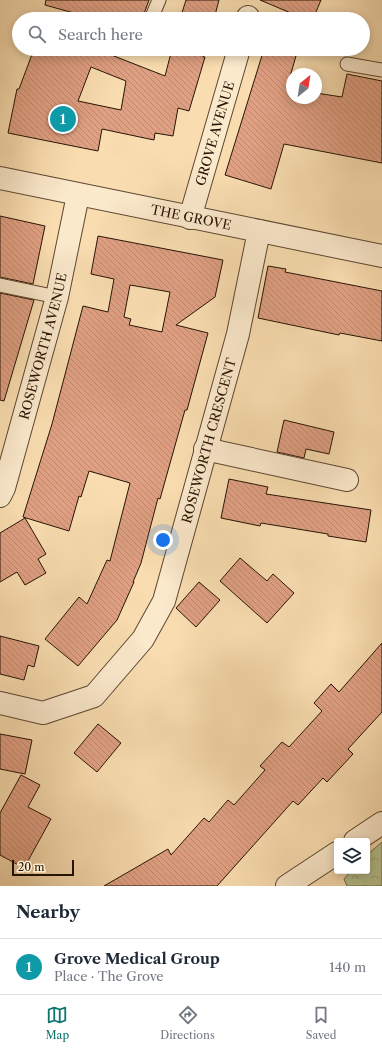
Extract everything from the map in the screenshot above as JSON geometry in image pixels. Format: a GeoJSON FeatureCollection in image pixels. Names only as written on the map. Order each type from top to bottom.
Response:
{"type":"FeatureCollection","features":[{"type":"Feature","properties":{"kind":"street","name":"GROVE AVENUE"},"geometry":{"type":"LineString","coordinates":[[190,218],[237,56]]}},
{"type":"Feature","properties":{"kind":"street","name":"THE GROVE"},"geometry":{"type":"LineString","coordinates":[[0,178],[382,256]]}},
{"type":"Feature","properties":{"kind":"street","name":"ROSEWORTH AVENUE"},"geometry":{"type":"LineString","coordinates":[[0,496],[4,488],[57,298],[78,195]]}},
{"type":"Feature","properties":{"kind":"street","name":"ROSEWORTH CRESCENT"},"geometry":{"type":"LineString","coordinates":[[0,703],[44,713],[94,696],[143,639],[164,601],[238,334],[259,232]]}},
{"type":"Feature","properties":{"kind":"street"},"geometry":{"type":"LineString","coordinates":[[205,449],[347,480]]}},
{"type":"Feature","properties":{"kind":"street"},"geometry":{"type":"LineString","coordinates":[[360,838],[382,823]]}},
{"type":"Feature","properties":{"kind":"street"},"geometry":{"type":"LineString","coordinates":[[287,886],[334,855]]}},
{"type":"Feature","properties":{"kind":"lane"},"geometry":{"type":"LineString","coordinates":[[154,12],[159,0]]}},
{"type":"Feature","properties":{"kind":"lane"},"geometry":{"type":"LineString","coordinates":[[347,64],[382,70]]}},
{"type":"Feature","properties":{"kind":"lane"},"geometry":{"type":"LineString","coordinates":[[0,286],[57,298]]}},
{"type":"Feature","properties":{"kind":"green space"},"geometry":{"type":"Polygon","coordinates":[[[382,842],[382,886],[347,886],[344,879],[348,874],[370,874],[370,852],[382,842]]]}},
{"type":"Feature","properties":{"kind":"building"},"geometry":{"type":"Polygon","coordinates":[[[46,0],[149,0],[145,12],[70,12],[45,5],[46,0]]]}},
{"type":"Feature","properties":{"kind":"building"},"geometry":{"type":"Polygon","coordinates":[[[186,0],[219,0],[216,12],[182,12],[186,0]]]}},
{"type":"Feature","properties":{"kind":"building"},"geometry":{"type":"Polygon","coordinates":[[[260,0],[321,0],[316,12],[288,12],[260,0]]]}},
{"type":"Feature","properties":{"kind":"building"},"geometry":{"type":"Polygon","coordinates":[[[31,56],[114,56],[165,76],[170,56],[205,57],[189,111],[178,108],[173,136],[155,133],[154,140],[102,129],[98,151],[8,133],[17,89],[19,89],[31,56]],[[91,67],[78,101],[121,110],[126,81],[91,67]]]}},
{"type":"Feature","properties":{"kind":"building"},"geometry":{"type":"Polygon","coordinates":[[[262,56],[296,56],[292,68],[286,68],[286,104],[322,104],[322,94],[342,97],[347,74],[382,81],[382,163],[284,144],[271,189],[225,175],[262,56]]]}},
{"type":"Feature","properties":{"kind":"building"},"geometry":{"type":"Polygon","coordinates":[[[0,216],[45,226],[33,284],[0,277],[0,216]]]}},
{"type":"Feature","properties":{"kind":"building"},"geometry":{"type":"Polygon","coordinates":[[[98,236],[223,260],[215,297],[176,325],[208,333],[187,410],[185,410],[160,499],[158,498],[141,563],[117,620],[78,666],[45,639],[79,597],[87,604],[107,560],[110,561],[130,483],[89,471],[81,497],[79,496],[69,531],[23,517],[52,424],[83,306],[108,312],[114,279],[91,274],[98,236]],[[130,285],[124,317],[131,319],[129,325],[162,332],[170,292],[130,285]]]}},
{"type":"Feature","properties":{"kind":"building"},"geometry":{"type":"Polygon","coordinates":[[[268,266],[286,269],[285,272],[382,291],[382,341],[340,333],[339,335],[258,318],[268,266]]]}},
{"type":"Feature","properties":{"kind":"building"},"geometry":{"type":"Polygon","coordinates":[[[0,293],[34,300],[4,401],[0,400],[0,293]]]}},
{"type":"Feature","properties":{"kind":"building"},"geometry":{"type":"Polygon","coordinates":[[[284,420],[334,432],[329,454],[306,449],[304,458],[277,452],[284,420]]]}},
{"type":"Feature","properties":{"kind":"building"},"geometry":{"type":"Polygon","coordinates":[[[229,479],[268,487],[266,494],[371,510],[366,542],[328,536],[328,534],[261,523],[260,526],[221,518],[229,479]]]}},
{"type":"Feature","properties":{"kind":"building"},"geometry":{"type":"Polygon","coordinates":[[[25,518],[46,554],[38,559],[46,573],[25,585],[17,572],[0,582],[0,533],[25,518]]]}},
{"type":"Feature","properties":{"kind":"building"},"geometry":{"type":"Polygon","coordinates":[[[240,558],[267,581],[273,574],[294,593],[267,623],[220,581],[240,558]]]}},
{"type":"Feature","properties":{"kind":"building"},"geometry":{"type":"Polygon","coordinates":[[[199,582],[220,600],[196,627],[176,608],[199,582]]]}},
{"type":"Feature","properties":{"kind":"building"},"geometry":{"type":"Polygon","coordinates":[[[0,636],[39,646],[34,667],[28,665],[24,680],[0,674],[0,636]]]}},
{"type":"Feature","properties":{"kind":"building"},"geometry":{"type":"Polygon","coordinates":[[[382,643],[382,712],[348,749],[353,754],[327,782],[323,778],[298,805],[293,801],[217,886],[104,886],[168,849],[171,855],[204,818],[209,822],[228,800],[234,805],[265,770],[260,766],[282,742],[289,747],[322,711],[314,703],[331,684],[339,692],[382,643]]]}},
{"type":"Feature","properties":{"kind":"building"},"geometry":{"type":"Polygon","coordinates":[[[98,724],[121,743],[97,772],[74,753],[98,724]]]}},
{"type":"Feature","properties":{"kind":"building"},"geometry":{"type":"Polygon","coordinates":[[[0,734],[32,740],[25,774],[0,769],[0,734]]]}},
{"type":"Feature","properties":{"kind":"building"},"geometry":{"type":"Polygon","coordinates":[[[21,775],[40,785],[28,807],[51,819],[24,868],[0,855],[0,813],[21,775]]]}},
{"type":"Feature","properties":{"kind":"place","name":"Grove Medical Group"},"geometry":{"type":"Point","coordinates":[63,119]}}]}
